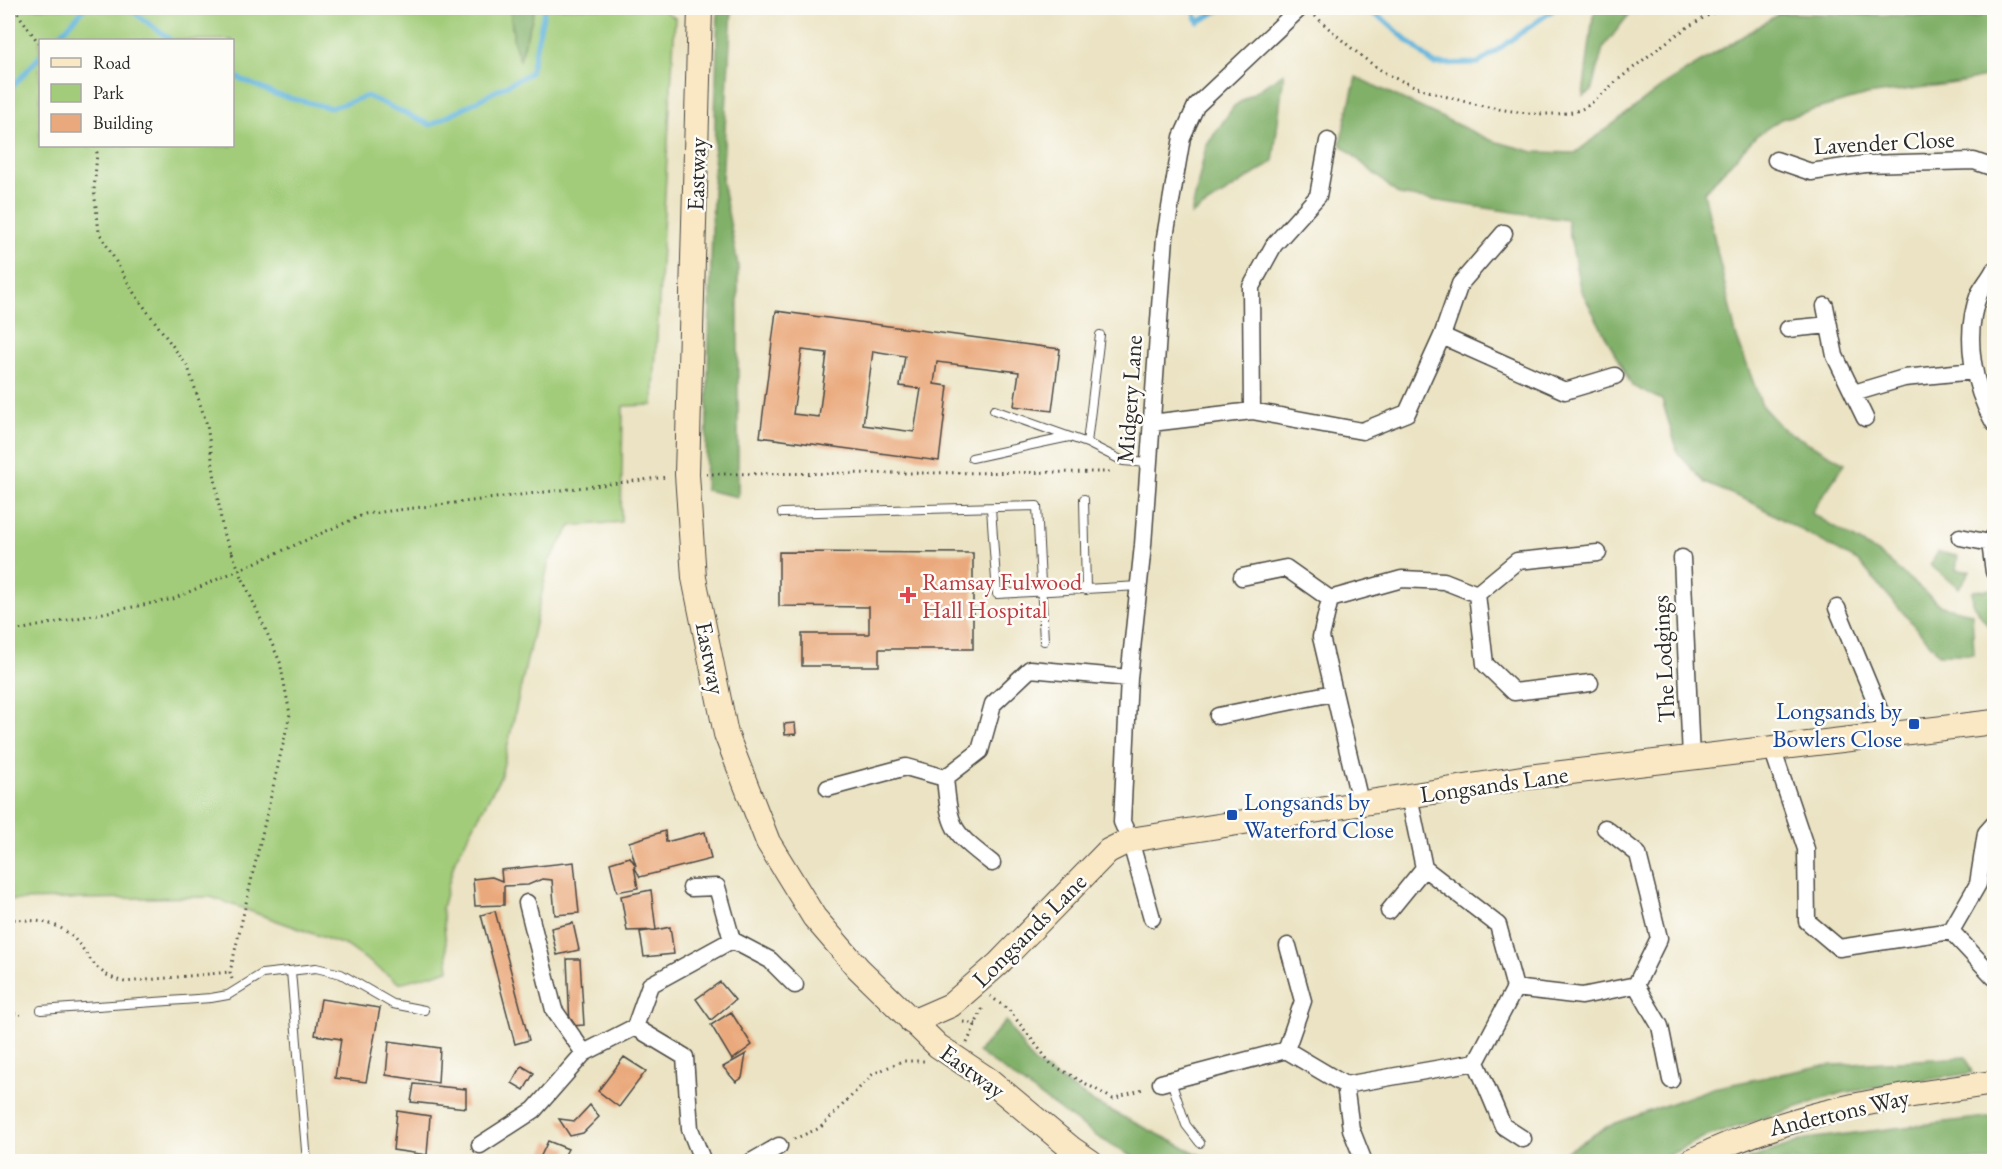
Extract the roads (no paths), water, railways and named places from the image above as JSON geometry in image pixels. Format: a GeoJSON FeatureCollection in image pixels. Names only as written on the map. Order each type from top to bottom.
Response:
{"type":"FeatureCollection","features":[{"type":"Feature","properties":{"kind":"main road","name":"Eastway"},"geometry":{"type":"LineString","coordinates":[[700,8],[687,474],[694,578],[726,734],[768,842],[814,917],[858,968],[912,1022],[936,1053],[989,1080],[1072,1149],[1091,1161]]}},
{"type":"Feature","properties":{"kind":"main road","name":"Longsands Lane"},"geometry":{"type":"LineString","coordinates":[[912,1022],[951,1005],[998,964],[1108,851],[1130,840],[1528,777],[1995,722]]}},
{"type":"Feature","properties":{"kind":"main road","name":"Longsands Lane"},"geometry":{"type":"LineString","coordinates":[[936,1053],[951,1005]]}},
{"type":"Feature","properties":{"kind":"main road","name":"Andertons Way"},"geometry":{"type":"LineString","coordinates":[[1689,1161],[1775,1125],[1834,1108],[1896,1096],[1995,1083]]}},
{"type":"Feature","properties":{"kind":"street","name":"Midgery Lane"},"geometry":{"type":"LineString","coordinates":[[1152,918],[1130,840],[1122,822],[1129,678],[1149,467],[1165,237],[1182,136],[1196,106],[1307,11]]}},
{"type":"Feature","properties":{"kind":"street"},"geometry":{"type":"LineString","coordinates":[[1252,411],[1251,287],[1274,245],[1318,196],[1328,141]]}},
{"type":"Feature","properties":{"kind":"street","name":"Lavender Close"},"geometry":{"type":"LineString","coordinates":[[1776,160],[1810,172],[1865,164],[1974,161],[1995,168]]}},
{"type":"Feature","properties":{"kind":"street"},"geometry":{"type":"LineString","coordinates":[[1151,423],[1252,411],[1362,431],[1407,413],[1442,336],[1460,284],[1504,234]]}},
{"type":"Feature","properties":{"kind":"street"},"geometry":{"type":"LineString","coordinates":[[1995,270],[1979,293],[1971,324],[1974,371],[1982,402],[1995,423]]}},
{"type":"Feature","properties":{"kind":"street"},"geometry":{"type":"LineString","coordinates":[[1825,306],[1835,356],[1865,418]]}},
{"type":"Feature","properties":{"kind":"street"},"geometry":{"type":"LineString","coordinates":[[1788,329],[1829,325]]}},
{"type":"Feature","properties":{"kind":"street"},"geometry":{"type":"LineString","coordinates":[[1442,336],[1565,391],[1615,376]]}},
{"type":"Feature","properties":{"kind":"street"},"geometry":{"type":"LineString","coordinates":[[1854,393],[1904,378],[1974,371]]}},
{"type":"Feature","properties":{"kind":"street"},"geometry":{"type":"LineString","coordinates":[[1960,537],[1992,540],[1994,572]]}},
{"type":"Feature","properties":{"kind":"street"},"geometry":{"type":"LineString","coordinates":[[1477,594],[1517,561],[1598,553]]}},
{"type":"Feature","properties":{"kind":"street","name":"The Lodgings"},"geometry":{"type":"LineString","coordinates":[[1682,558],[1691,758]]}},
{"type":"Feature","properties":{"kind":"street"},"geometry":{"type":"LineString","coordinates":[[1242,577],[1286,568],[1330,599]]}},
{"type":"Feature","properties":{"kind":"street"},"geometry":{"type":"LineString","coordinates":[[1330,599],[1402,579],[1444,581],[1477,594]]}},
{"type":"Feature","properties":{"kind":"street"},"geometry":{"type":"LineString","coordinates":[[1477,594],[1485,663],[1514,692],[1590,683]]}},
{"type":"Feature","properties":{"kind":"street"},"geometry":{"type":"LineString","coordinates":[[1330,599],[1321,638],[1360,802]]}},
{"type":"Feature","properties":{"kind":"street"},"geometry":{"type":"LineString","coordinates":[[1837,608],[1890,736]]}},
{"type":"Feature","properties":{"kind":"street"},"geometry":{"type":"LineString","coordinates":[[945,778],[980,751],[993,704],[1030,669],[1129,678]]}},
{"type":"Feature","properties":{"kind":"street"},"geometry":{"type":"LineString","coordinates":[[1218,716],[1333,693]]}},
{"type":"Feature","properties":{"kind":"street"},"geometry":{"type":"LineString","coordinates":[[1772,748],[1806,849],[1807,921],[1839,948],[1952,931]]}},
{"type":"Feature","properties":{"kind":"street"},"geometry":{"type":"LineString","coordinates":[[828,788],[906,767],[945,778]]}},
{"type":"Feature","properties":{"kind":"street"},"geometry":{"type":"LineString","coordinates":[[945,778],[949,814],[959,837],[992,863]]}},
{"type":"Feature","properties":{"kind":"street"},"geometry":{"type":"LineString","coordinates":[[1409,796],[1424,868],[1498,926],[1515,988],[1476,1062]]}},
{"type":"Feature","properties":{"kind":"street"},"geometry":{"type":"LineString","coordinates":[[1952,931],[1978,884],[1986,833],[1995,824]]}},
{"type":"Feature","properties":{"kind":"street"},"geometry":{"type":"LineString","coordinates":[[1605,828],[1638,854],[1659,938],[1636,985]]}},
{"type":"Feature","properties":{"kind":"street"},"geometry":{"type":"LineString","coordinates":[[1389,911],[1424,868]]}},
{"type":"Feature","properties":{"kind":"street"},"geometry":{"type":"LineString","coordinates":[[691,888],[717,886],[732,940],[770,960],[795,985]]}},
{"type":"Feature","properties":{"kind":"street"},"geometry":{"type":"LineString","coordinates":[[527,903],[554,1010],[584,1053]]}},
{"type":"Feature","properties":{"kind":"street"},"geometry":{"type":"LineString","coordinates":[[1952,931],[1995,976]]}},
{"type":"Feature","properties":{"kind":"street"},"geometry":{"type":"LineString","coordinates":[[480,1145],[534,1110],[584,1053],[635,1027],[650,986],[732,940]]}},
{"type":"Feature","properties":{"kind":"street"},"geometry":{"type":"LineString","coordinates":[[1286,1050],[1303,1001],[1288,946]]}},
{"type":"Feature","properties":{"kind":"street"},"geometry":{"type":"LineString","coordinates":[[1515,988],[1582,996],[1636,985]]}},
{"type":"Feature","properties":{"kind":"street"},"geometry":{"type":"LineString","coordinates":[[1636,985],[1660,1026],[1671,1080]]}},
{"type":"Feature","properties":{"kind":"street"},"geometry":{"type":"LineString","coordinates":[[635,1027],[686,1057],[690,1129],[703,1161]]}},
{"type":"Feature","properties":{"kind":"street"},"geometry":{"type":"LineString","coordinates":[[1166,1082],[1286,1050],[1345,1085],[1476,1062]]}},
{"type":"Feature","properties":{"kind":"street"},"geometry":{"type":"LineString","coordinates":[[1476,1062],[1503,1126],[1523,1139]]}},
{"type":"Feature","properties":{"kind":"street"},"geometry":{"type":"LineString","coordinates":[[1345,1085],[1351,1129],[1364,1161]]}},
{"type":"Feature","properties":{"kind":"street"},"geometry":{"type":"LineString","coordinates":[[751,1161],[779,1146]]}},
{"type":"Feature","properties":{"kind":"lane"},"geometry":{"type":"LineString","coordinates":[[1087,443],[1100,335]]}},
{"type":"Feature","properties":{"kind":"lane"},"geometry":{"type":"LineString","coordinates":[[994,410],[1087,443],[1123,461],[1149,467]]}},
{"type":"Feature","properties":{"kind":"lane"},"geometry":{"type":"LineString","coordinates":[[972,458],[1070,437]]}},
{"type":"Feature","properties":{"kind":"lane"},"geometry":{"type":"LineString","coordinates":[[1083,499],[1086,590]]}},
{"type":"Feature","properties":{"kind":"lane"},"geometry":{"type":"LineString","coordinates":[[782,513],[1037,506],[1044,593],[1044,641]]}},
{"type":"Feature","properties":{"kind":"lane"},"geometry":{"type":"LineString","coordinates":[[991,508],[997,594],[1139,586]]}},
{"type":"Feature","properties":{"kind":"lane"},"geometry":{"type":"LineString","coordinates":[[40,1010],[211,998],[228,995],[262,974],[316,968],[341,974],[393,1004],[424,1010]]}},
{"type":"Feature","properties":{"kind":"lane"},"geometry":{"type":"LineString","coordinates":[[291,971],[307,1161]]}},
{"type":"Feature","properties":{"kind":"lane"},"geometry":{"type":"LineString","coordinates":[[1166,1082],[1186,1125],[1200,1143]]}},
{"type":"Feature","properties":{"kind":"waterway"},"geometry":{"type":"LineString","coordinates":[[56,39],[85,8]]}},
{"type":"Feature","properties":{"kind":"waterway"},"geometry":{"type":"LineString","coordinates":[[128,8],[170,39]]}},
{"type":"Feature","properties":{"kind":"waterway"},"geometry":{"type":"LineString","coordinates":[[234,76],[274,94],[331,108],[367,96],[431,125],[530,73],[545,8]]}},
{"type":"Feature","properties":{"kind":"waterway"},"geometry":{"type":"LineString","coordinates":[[1193,8],[1198,22],[1223,8]]}},
{"type":"Feature","properties":{"kind":"waterway"},"geometry":{"type":"LineString","coordinates":[[1363,8],[1384,20],[1434,64],[1479,63],[1556,8]]}},
{"type":"Feature","properties":{"kind":"waterway"},"geometry":{"type":"LineString","coordinates":[[8,92],[39,57]]}},
{"type":"Feature","properties":{"kind":"place","name":"Ramsay Fulwood Hall Hospital"},"geometry":{"type":"Point","coordinates":[908,595]}},
{"type":"Feature","properties":{"kind":"place","name":"Longsands by Bowlers Close"},"geometry":{"type":"Point","coordinates":[1914,724]}},
{"type":"Feature","properties":{"kind":"place","name":"Longsands by Waterford Close"},"geometry":{"type":"Point","coordinates":[1232,815]}}]}
